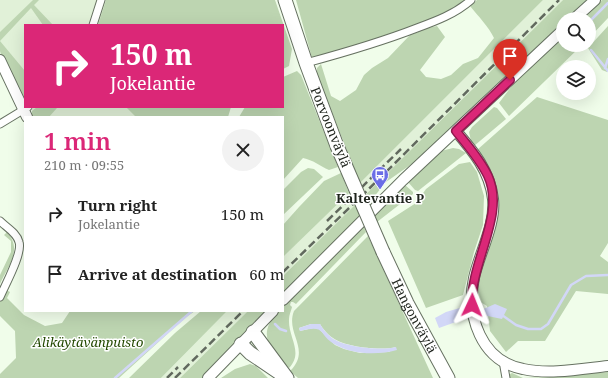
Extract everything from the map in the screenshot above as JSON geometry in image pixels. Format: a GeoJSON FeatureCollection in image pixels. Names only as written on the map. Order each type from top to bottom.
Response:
{"type":"FeatureCollection","features":[{"type":"Feature","properties":{"kind":"highway","name":"Porvoonväylä"},"geometry":{"type":"LineString","coordinates":[[285,0],[306,63],[337,146],[383,252]]}},
{"type":"Feature","properties":{"kind":"highway","name":"Hangonväylä"},"geometry":{"type":"LineString","coordinates":[[383,252],[407,303],[448,378]]}},
{"type":"Feature","properties":{"kind":"highway"},"geometry":{"type":"LineString","coordinates":[[253,332],[287,378]]}},
{"type":"Feature","properties":{"kind":"highway"},"geometry":{"type":"LineString","coordinates":[[241,344],[250,353],[287,378]]}},
{"type":"Feature","properties":{"kind":"street"},"geometry":{"type":"LineString","coordinates":[[93,24],[101,0]]}},
{"type":"Feature","properties":{"kind":"street"},"geometry":{"type":"LineString","coordinates":[[306,63],[396,36],[450,14],[471,0]]}},
{"type":"Feature","properties":{"kind":"street"},"geometry":{"type":"LineString","coordinates":[[582,12],[595,0]]}},
{"type":"Feature","properties":{"kind":"street"},"geometry":{"type":"LineString","coordinates":[[284,299],[403,180],[556,37]]}},
{"type":"Feature","properties":{"kind":"street"},"geometry":{"type":"LineString","coordinates":[[0,60],[24,107]]}},
{"type":"Feature","properties":{"kind":"street"},"geometry":{"type":"LineString","coordinates":[[0,124],[26,111]]}},
{"type":"Feature","properties":{"kind":"street"},"geometry":{"type":"LineString","coordinates":[[456,131],[482,165],[488,176],[494,200],[491,221],[474,279],[472,305],[477,330],[483,341],[490,350],[503,361],[516,368],[536,371],[608,366]]}},
{"type":"Feature","properties":{"kind":"street"},"geometry":{"type":"LineString","coordinates":[[0,221],[16,236],[20,242],[19,253],[0,297]]}},
{"type":"Feature","properties":{"kind":"street"},"geometry":{"type":"LineString","coordinates":[[208,378],[272,312]]}},
{"type":"Feature","properties":{"kind":"street"},"geometry":{"type":"LineString","coordinates":[[503,361],[506,378]]}},
{"type":"Feature","properties":{"kind":"shaded area"},"geometry":{"type":"Polygon","coordinates":[[[0,0],[106,0],[98,24],[24,24],[24,92],[0,44],[0,0]]]}},
{"type":"Feature","properties":{"kind":"shaded area"},"geometry":{"type":"Polygon","coordinates":[[[543,0],[563,0],[365,195],[360,183],[543,0]]]}},
{"type":"Feature","properties":{"kind":"shaded area"},"geometry":{"type":"Polygon","coordinates":[[[31,108],[133,108],[136,116],[35,116],[31,108]]]}},
{"type":"Feature","properties":{"kind":"shaded area"},"geometry":{"type":"Polygon","coordinates":[[[349,193],[355,206],[284,275],[284,256],[349,193]]]}},
{"type":"Feature","properties":{"kind":"shaded area"},"geometry":{"type":"Polygon","coordinates":[[[226,312],[247,312],[180,378],[161,378],[226,312]]]}},
{"type":"Feature","properties":{"kind":"green space"},"geometry":{"type":"Polygon","coordinates":[[[33,0],[39,0],[34,5],[52,24],[42,24],[31,8],[0,41],[0,32],[33,0]]]}},
{"type":"Feature","properties":{"kind":"green space"},"geometry":{"type":"Polygon","coordinates":[[[106,0],[275,0],[283,24],[98,24],[106,0]]]}},
{"type":"Feature","properties":{"kind":"green space"},"geometry":{"type":"Polygon","coordinates":[[[296,0],[468,0],[450,12],[389,39],[312,58],[296,0]]]}},
{"type":"Feature","properties":{"kind":"green space"},"geometry":{"type":"Polygon","coordinates":[[[477,0],[543,0],[360,183],[317,75],[317,68],[321,64],[331,96],[340,101],[356,90],[364,75],[388,58],[410,35],[437,26],[445,37],[420,70],[426,77],[441,79],[451,75],[463,64],[478,58],[494,38],[470,6],[477,0]]]}},
{"type":"Feature","properties":{"kind":"green space"},"geometry":{"type":"Polygon","coordinates":[[[563,0],[588,0],[575,12],[556,12],[556,31],[416,161],[386,182],[369,203],[370,206],[284,292],[284,275],[563,0]]]}},
{"type":"Feature","properties":{"kind":"green space"},"geometry":{"type":"Polygon","coordinates":[[[602,0],[608,0],[608,18],[596,31],[596,12],[589,12],[602,0]]]}},
{"type":"Feature","properties":{"kind":"green space"},"geometry":{"type":"Polygon","coordinates":[[[284,26],[292,49],[289,66],[284,68],[284,26]]]}},
{"type":"Feature","properties":{"kind":"green space"},"geometry":{"type":"Polygon","coordinates":[[[608,26],[607,72],[602,70],[591,52],[596,52],[596,39],[608,26]]]}},
{"type":"Feature","properties":{"kind":"green space"},"geometry":{"type":"Polygon","coordinates":[[[0,41],[24,70],[24,98],[4,61],[0,51],[0,41]]]}},
{"type":"Feature","properties":{"kind":"green space"},"geometry":{"type":"Polygon","coordinates":[[[556,44],[556,52],[575,52],[567,60],[556,60],[556,70],[509,116],[499,103],[514,83],[556,44]]]}},
{"type":"Feature","properties":{"kind":"green space"},"geometry":{"type":"Polygon","coordinates":[[[297,71],[301,75],[338,167],[329,170],[303,158],[284,179],[284,116],[240,116],[244,108],[284,108],[284,77],[297,71]]]}},
{"type":"Feature","properties":{"kind":"green space"},"geometry":{"type":"Polygon","coordinates":[[[537,97],[608,120],[608,243],[600,256],[608,262],[608,294],[576,291],[545,341],[518,341],[506,352],[490,331],[487,306],[477,300],[479,277],[497,216],[498,193],[491,170],[477,150],[537,97]]]}},
{"type":"Feature","properties":{"kind":"green space"},"geometry":{"type":"Polygon","coordinates":[[[494,107],[497,108],[506,119],[474,146],[469,132],[472,127],[494,107]]]}},
{"type":"Feature","properties":{"kind":"green space"},"geometry":{"type":"Polygon","coordinates":[[[36,108],[57,108],[50,116],[32,116],[32,111],[36,108]]]}},
{"type":"Feature","properties":{"kind":"green space"},"geometry":{"type":"Polygon","coordinates":[[[127,108],[231,108],[228,116],[135,116],[127,108]]]}},
{"type":"Feature","properties":{"kind":"green space"},"geometry":{"type":"Polygon","coordinates":[[[453,148],[459,149],[466,153],[418,191],[415,190],[408,182],[441,151],[453,148]]]}},
{"type":"Feature","properties":{"kind":"green space"},"geometry":{"type":"Polygon","coordinates":[[[470,162],[477,172],[484,196],[483,225],[474,252],[463,295],[426,308],[388,221],[416,203],[426,189],[459,164],[470,162]]]}},
{"type":"Feature","properties":{"kind":"green space"},"geometry":{"type":"Polygon","coordinates":[[[308,168],[314,169],[323,177],[284,214],[284,189],[301,172],[308,168]]]}},
{"type":"Feature","properties":{"kind":"green space"},"geometry":{"type":"Polygon","coordinates":[[[341,173],[349,193],[284,256],[284,224],[324,181],[341,173]]]}},
{"type":"Feature","properties":{"kind":"green space"},"geometry":{"type":"Polygon","coordinates":[[[405,185],[413,192],[413,194],[377,222],[373,214],[405,185]]]}},
{"type":"Feature","properties":{"kind":"green space"},"geometry":{"type":"Polygon","coordinates":[[[363,225],[366,232],[296,304],[291,302],[290,305],[292,307],[289,318],[289,326],[295,356],[289,368],[271,348],[267,335],[271,320],[277,312],[284,312],[284,305],[363,225]]]}},
{"type":"Feature","properties":{"kind":"green space"},"geometry":{"type":"Polygon","coordinates":[[[7,232],[12,239],[14,252],[0,284],[0,275],[11,252],[11,241],[4,235],[7,232]]]}},
{"type":"Feature","properties":{"kind":"green space"},"geometry":{"type":"Polygon","coordinates":[[[368,236],[433,378],[298,378],[290,371],[299,356],[299,348],[292,319],[294,311],[368,236]],[[311,324],[299,328],[300,331],[313,328],[319,329],[335,345],[360,353],[389,352],[396,347],[382,349],[346,344],[331,337],[320,324],[311,324]]]}},
{"type":"Feature","properties":{"kind":"green space","name":"Alikäytävänpuisto"},"geometry":{"type":"Polygon","coordinates":[[[6,290],[10,292],[7,298],[24,315],[45,326],[62,323],[69,312],[194,312],[186,317],[119,378],[0,378],[0,374],[16,358],[15,331],[0,316],[0,301],[6,290]]]}},
{"type":"Feature","properties":{"kind":"green space"},"geometry":{"type":"Polygon","coordinates":[[[200,312],[226,312],[161,378],[129,378],[175,333],[200,312]]]}},
{"type":"Feature","properties":{"kind":"green space"},"geometry":{"type":"Polygon","coordinates":[[[247,312],[265,312],[202,378],[180,378],[247,312]]]}},
{"type":"Feature","properties":{"kind":"green space"},"geometry":{"type":"Polygon","coordinates":[[[250,364],[256,366],[268,378],[221,378],[235,369],[250,364]]]}},
{"type":"Feature","properties":{"kind":"green space"},"geometry":{"type":"Polygon","coordinates":[[[608,372],[608,378],[523,378],[550,377],[608,372]]]}},
{"type":"Feature","properties":{"kind":"green space"},"geometry":{"type":"Polygon","coordinates":[[[512,373],[523,378],[509,378],[508,375],[512,373]]]}},
{"type":"Feature","properties":{"kind":"water"},"geometry":{"type":"Polygon","coordinates":[[[495,304],[507,309],[502,319],[478,314],[481,310],[495,304]]]}},
{"type":"Feature","properties":{"kind":"water"},"geometry":{"type":"Polygon","coordinates":[[[463,307],[464,319],[439,328],[435,318],[446,312],[463,307]]]}},
{"type":"Feature","properties":{"kind":"water"},"geometry":{"type":"Polygon","coordinates":[[[311,324],[320,324],[332,338],[345,344],[381,349],[396,347],[397,350],[382,353],[350,351],[330,341],[319,330],[309,329],[300,331],[299,328],[311,324]]]}},
{"type":"Feature","properties":{"kind":"waterway"},"geometry":{"type":"LineString","coordinates":[[596,15],[608,3]]}},
{"type":"Feature","properties":{"kind":"waterway"},"geometry":{"type":"LineString","coordinates":[[593,52],[608,71]]}},
{"type":"Feature","properties":{"kind":"waterway"},"geometry":{"type":"LineString","coordinates":[[605,68],[608,59]]}},
{"type":"Feature","properties":{"kind":"waterway"},"geometry":{"type":"LineString","coordinates":[[502,315],[516,325],[528,329],[541,329],[548,324],[571,285],[586,276],[608,275]]}},
{"type":"Feature","properties":{"kind":"waterway"},"geometry":{"type":"LineString","coordinates":[[115,378],[191,312]]}},
{"type":"Feature","properties":{"kind":"waterway"},"geometry":{"type":"LineString","coordinates":[[275,324],[280,329],[286,331]]}},
{"type":"Feature","properties":{"kind":"railway"},"geometry":{"type":"LineString","coordinates":[[284,271],[559,0]]}},
{"type":"Feature","properties":{"kind":"railway"},"geometry":{"type":"LineString","coordinates":[[327,221],[401,149]]}},
{"type":"Feature","properties":{"kind":"railway"},"geometry":{"type":"LineString","coordinates":[[175,378],[242,312]]}},
{"type":"Feature","properties":{"kind":"railway"},"geometry":{"type":"LineString","coordinates":[[167,378],[178,367]]}},
{"type":"Feature","properties":{"kind":"place","name":"Kaltevantie P"},"geometry":{"type":"Point","coordinates":[380,190]}},
{"type":"Feature","properties":{"kind":"route"},"geometry":{"type":"LineString","coordinates":[[472,305],[474,279],[491,221],[494,200],[488,176],[482,165],[456,131],[510,80]]}}]}
